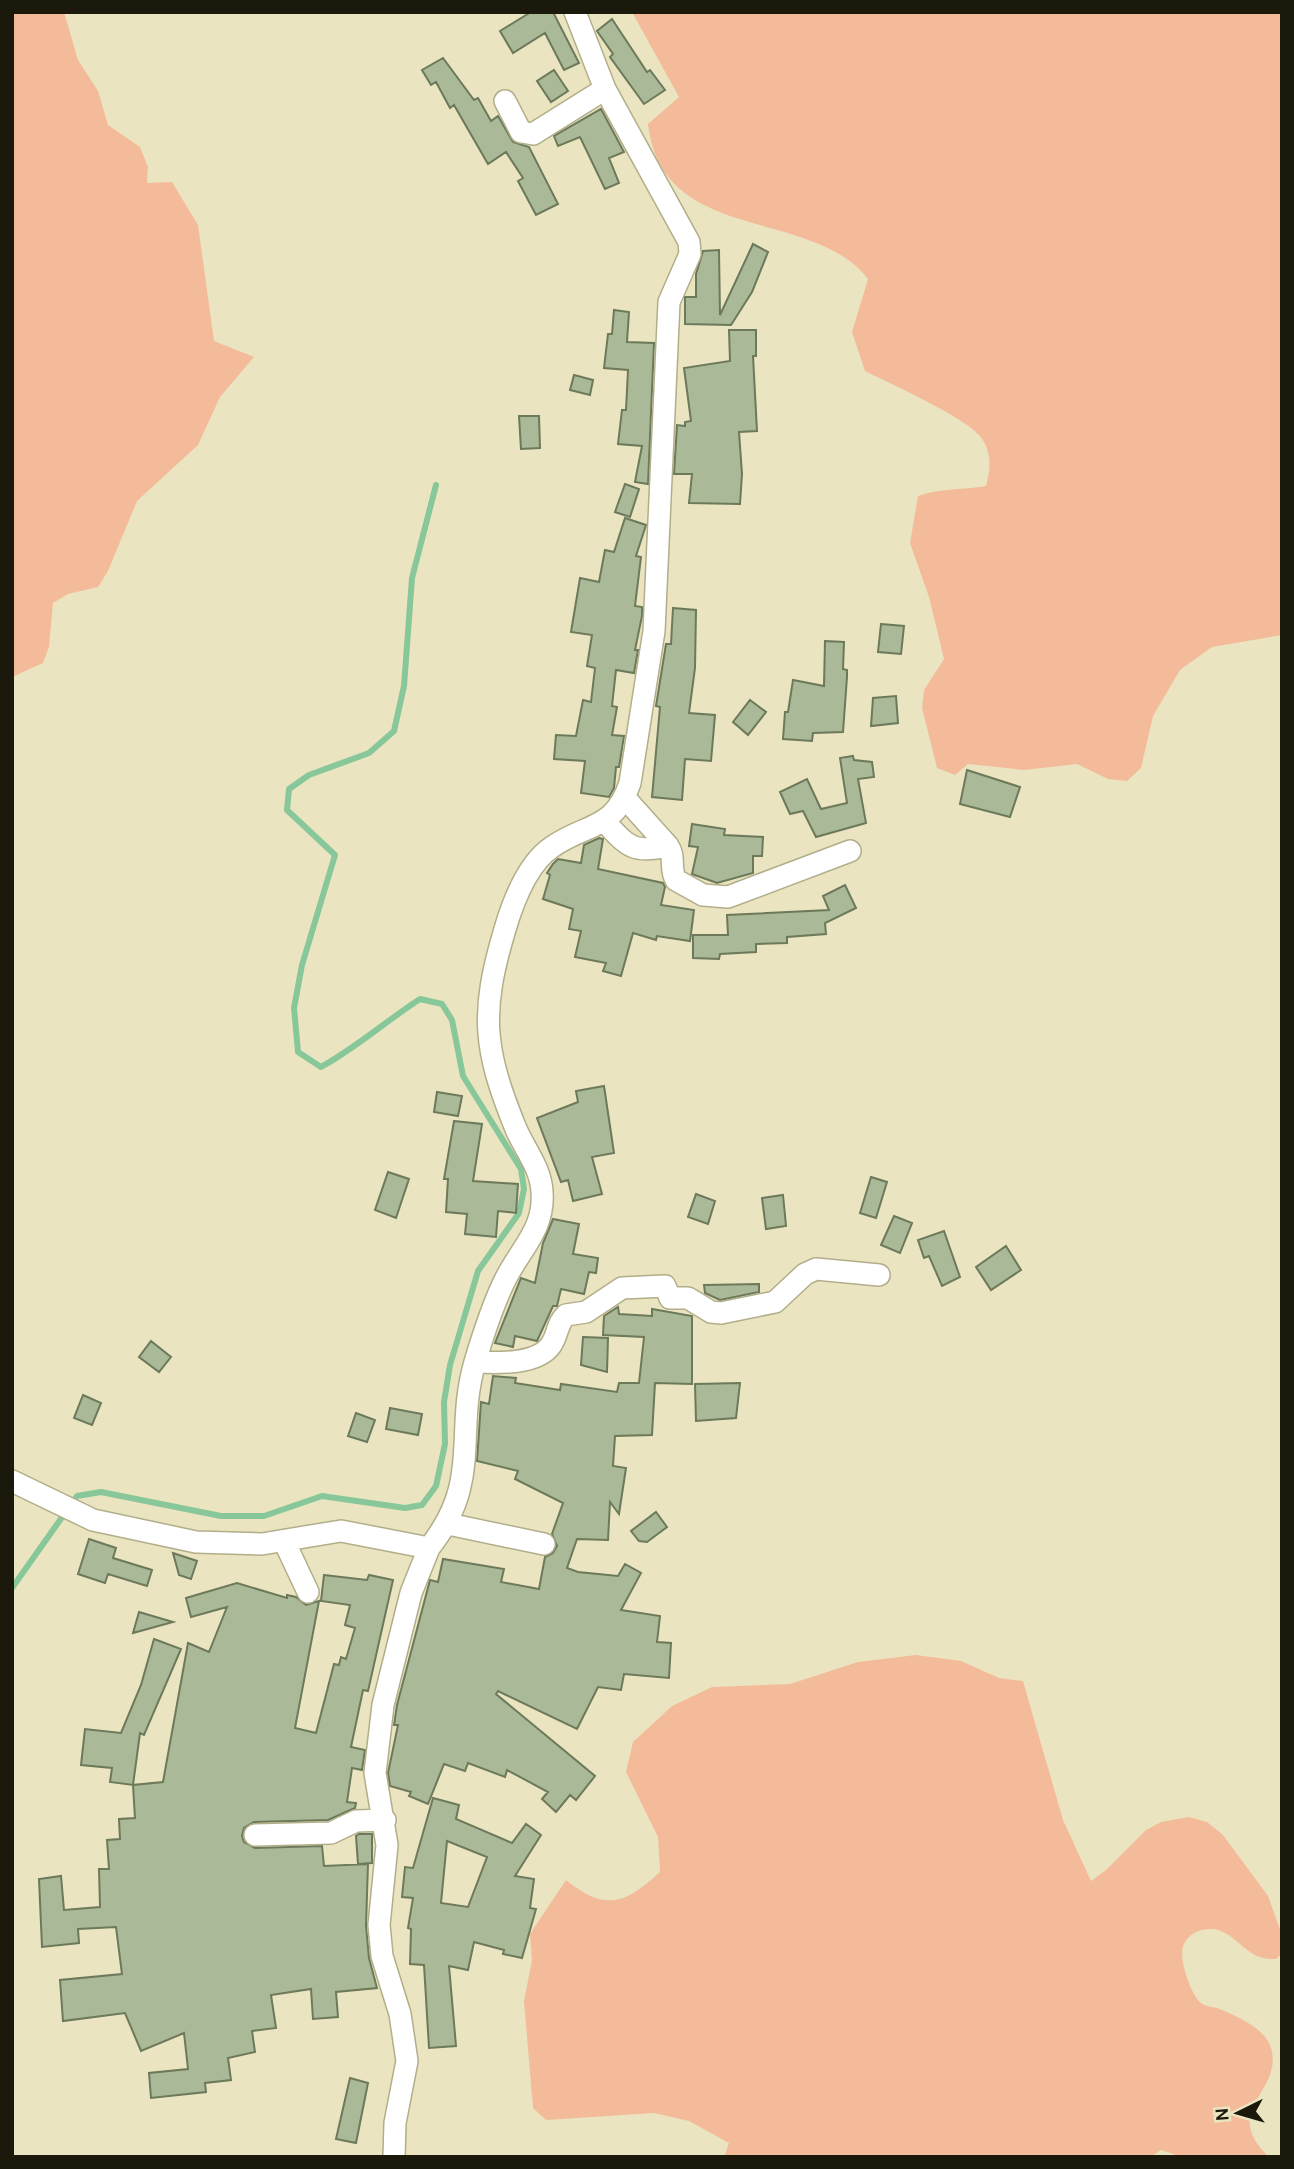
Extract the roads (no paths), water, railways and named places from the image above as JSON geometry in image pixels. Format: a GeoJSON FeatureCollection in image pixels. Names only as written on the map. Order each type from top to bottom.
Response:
{"type":"FeatureCollection","features":[{"type":"Feature","properties":{"kind":"street"},"geometry":{"type":"LineString","coordinates":[[394,2157],[394,2123],[407,2061],[400,2014],[382,1956],[379,1925],[387,1845],[385,1820],[375,1773],[383,1704],[411,1593],[429,1548],[448,1524],[463,1484],[468,1406],[475,1362],[505,1280],[535,1234],[543,1196],[541,1179],[524,1147],[490,1055],[487,1026],[490,993],[506,927],[536,862],[551,847],[605,822],[625,798],[630,783],[654,631],[669,302],[690,254],[689,242],[605,89],[575,12]]}},
{"type":"Feature","properties":{"kind":"street"},"geometry":{"type":"LineString","coordinates":[[505,101],[521,132],[533,134],[605,89]]}},
{"type":"Feature","properties":{"kind":"street"},"geometry":{"type":"LineString","coordinates":[[625,798],[673,854],[673,875],[676,880],[715,898],[728,897],[850,851]]}},
{"type":"Feature","properties":{"kind":"street"},"geometry":{"type":"LineString","coordinates":[[605,822],[630,847],[642,851],[668,846]]}},
{"type":"Feature","properties":{"kind":"street"},"geometry":{"type":"LineString","coordinates":[[475,1362],[522,1359],[546,1349],[552,1345],[561,1319],[566,1315],[586,1311],[622,1288],[665,1286],[670,1298],[688,1298],[720,1313],[775,1302],[805,1274],[817,1269],[879,1275]]}},
{"type":"Feature","properties":{"kind":"street"},"geometry":{"type":"LineString","coordinates":[[12,1481],[85,1516],[129,1529],[196,1542],[239,1546],[341,1531],[429,1548]]}},
{"type":"Feature","properties":{"kind":"street"},"geometry":{"type":"LineString","coordinates":[[448,1524],[544,1544]]}},
{"type":"Feature","properties":{"kind":"street"},"geometry":{"type":"LineString","coordinates":[[284,1541],[308,1592]]}},
{"type":"Feature","properties":{"kind":"street"},"geometry":{"type":"LineString","coordinates":[[255,1835],[331,1833],[355,1821],[385,1820]]}},
{"type":"Feature","properties":{"kind":"waterway"},"geometry":{"type":"LineString","coordinates":[[12,1588],[77,1496],[101,1492],[221,1516],[264,1516],[322,1496],[405,1508],[422,1505],[436,1486],[445,1444],[444,1402],[450,1365],[478,1271],[519,1213],[524,1189],[521,1169],[463,1076],[452,1020],[442,1004],[420,999],[321,1067],[298,1052],[294,1008],[302,965],[335,855],[287,810],[289,789],[309,775],[369,753],[394,731],[404,686],[412,578],[436,485]]}}]}
